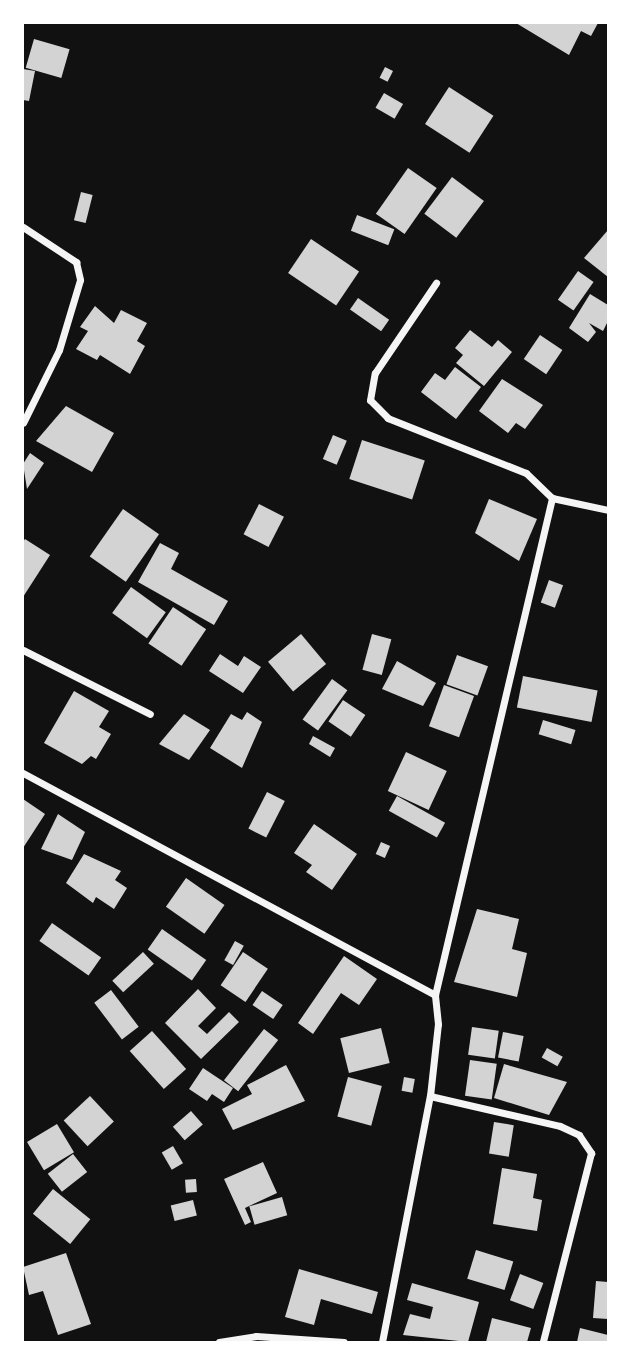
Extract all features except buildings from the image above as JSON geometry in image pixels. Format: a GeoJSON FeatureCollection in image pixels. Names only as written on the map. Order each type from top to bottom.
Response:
{"type":"FeatureCollection","features":[{"type":"Feature","properties":{"kind":"street"},"geometry":{"type":"LineString","coordinates":[[23,228],[76,262],[79,280],[59,350],[23,423]]}},
{"type":"Feature","properties":{"kind":"street"},"geometry":{"type":"LineString","coordinates":[[436,284],[375,373],[370,400],[388,418],[526,473],[552,498],[608,510]]}},
{"type":"Feature","properties":{"kind":"street"},"geometry":{"type":"LineString","coordinates":[[382,1342],[430,1096],[438,1024],[435,995],[552,498]]}},
{"type":"Feature","properties":{"kind":"street"},"geometry":{"type":"LineString","coordinates":[[23,650],[150,714]]}},
{"type":"Feature","properties":{"kind":"street"},"geometry":{"type":"LineString","coordinates":[[23,773],[435,995]]}},
{"type":"Feature","properties":{"kind":"street"},"geometry":{"type":"LineString","coordinates":[[430,1096],[560,1126],[579,1135],[591,1153],[543,1342]]}},
{"type":"Feature","properties":{"kind":"street"},"geometry":{"type":"LineString","coordinates":[[219,1342],[256,1336],[344,1342]]}}]}
